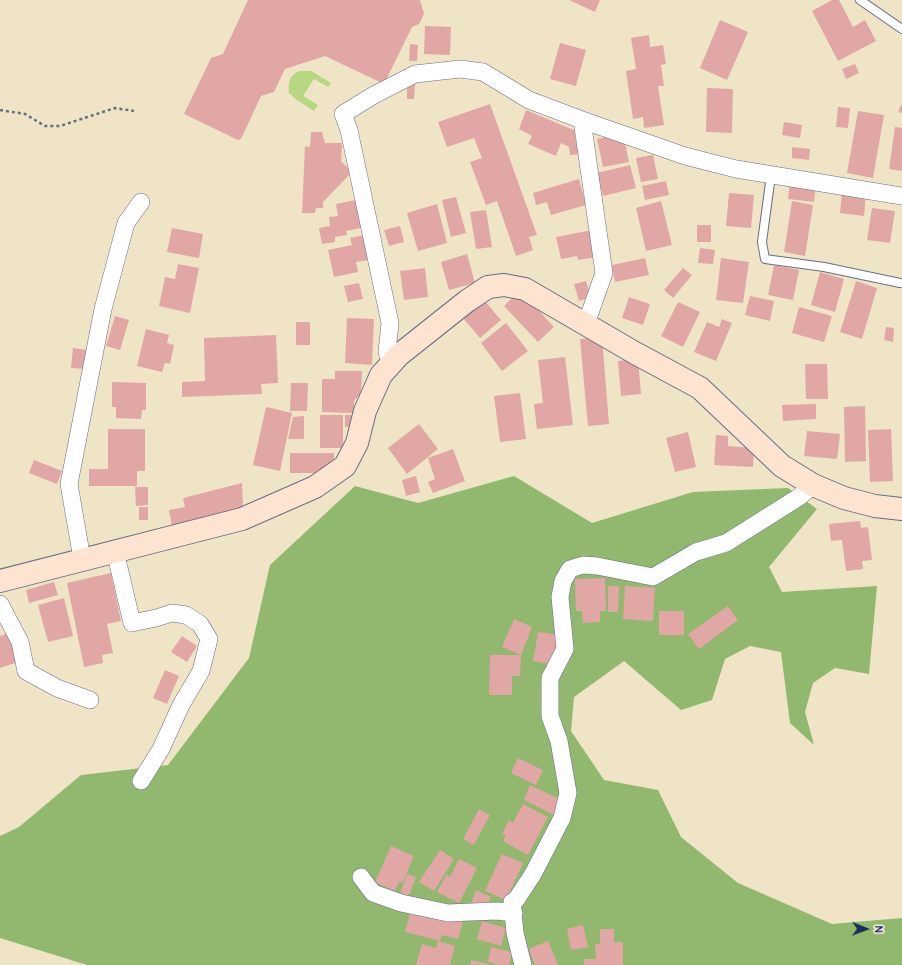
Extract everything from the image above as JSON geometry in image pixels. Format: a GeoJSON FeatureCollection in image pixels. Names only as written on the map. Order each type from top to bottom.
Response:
{"type":"FeatureCollection","features":[{"type":"Feature","properties":{"kind":"street"},"geometry":{"type":"LineString","coordinates":[[390,364],[387,352],[390,323],[349,130],[343,114],[374,95],[415,74],[460,69],[483,72],[529,100],[685,156],[771,175],[902,196]]}},
{"type":"Feature","properties":{"kind":"street"},"geometry":{"type":"LineString","coordinates":[[582,120],[604,273],[586,324]]}},
{"type":"Feature","properties":{"kind":"street"},"geometry":{"type":"LineString","coordinates":[[82,559],[69,484],[103,309],[126,223],[141,202]]}},
{"type":"Feature","properties":{"kind":"street"},"geometry":{"type":"LineString","coordinates":[[0,580],[242,520],[315,487],[345,466],[357,443],[365,411],[381,375],[390,364],[405,350],[467,301],[488,287],[504,285],[525,289],[635,353],[700,388],[782,466],[813,485],[844,498],[875,506],[902,509]]}},
{"type":"Feature","properties":{"kind":"street"},"geometry":{"type":"LineString","coordinates":[[523,965],[515,933],[512,902],[516,900],[533,874],[562,818],[568,794],[558,741],[550,716],[550,678],[565,649],[560,597],[563,581],[570,569],[583,565],[597,566],[653,578],[696,552],[726,544],[799,497],[813,485]]}},
{"type":"Feature","properties":{"kind":"street"},"geometry":{"type":"LineString","coordinates":[[115,551],[132,623],[172,613],[186,615],[200,624],[209,639],[201,671],[161,748],[141,781]]}},
{"type":"Feature","properties":{"kind":"street"},"geometry":{"type":"LineString","coordinates":[[0,604],[20,642],[26,671],[58,688],[90,700]]}},
{"type":"Feature","properties":{"kind":"street"},"geometry":{"type":"LineString","coordinates":[[361,878],[372,893],[401,903],[448,914],[471,912],[514,913]]}},
{"type":"Feature","properties":{"kind":"lane"},"geometry":{"type":"LineString","coordinates":[[860,0],[902,29]]}},
{"type":"Feature","properties":{"kind":"lane"},"geometry":{"type":"LineString","coordinates":[[771,175],[762,242],[765,259],[824,267],[900,283]]}},
{"type":"Feature","properties":{"kind":"path"},"geometry":{"type":"LineString","coordinates":[[0,110],[25,114],[45,126],[60,126],[115,108],[134,111]]}},
{"type":"Feature","properties":{"kind":"green space"},"geometry":{"type":"Polygon","coordinates":[[[299,71],[311,71],[331,83],[328,87],[314,79],[303,96],[318,105],[314,111],[289,93],[291,77],[299,71]]]}},
{"type":"Feature","properties":{"kind":"green space"},"geometry":{"type":"Polygon","coordinates":[[[514,476],[592,523],[693,492],[788,488],[817,509],[769,567],[782,592],[877,586],[869,674],[835,668],[813,683],[805,712],[814,745],[790,723],[781,652],[750,646],[725,659],[712,700],[681,710],[624,661],[574,697],[571,731],[604,780],[658,790],[681,837],[738,883],[832,924],[902,918],[902,965],[87,965],[0,938],[0,836],[19,827],[81,775],[168,765],[249,658],[270,565],[355,486],[418,503],[514,476]]]}},
{"type":"Feature","properties":{"kind":"building"},"geometry":{"type":"Polygon","coordinates":[[[248,0],[420,0],[424,14],[419,24],[412,27],[384,84],[325,56],[285,69],[274,92],[261,96],[241,139],[238,140],[184,114],[211,58],[223,54],[248,0]]]}},
{"type":"Feature","properties":{"kind":"building"},"geometry":{"type":"Polygon","coordinates":[[[569,0],[600,0],[595,12],[569,0]]]}},
{"type":"Feature","properties":{"kind":"building"},"geometry":{"type":"Polygon","coordinates":[[[832,0],[839,0],[853,27],[865,20],[876,41],[838,61],[812,11],[832,0]]]}},
{"type":"Feature","properties":{"kind":"building"},"geometry":{"type":"Polygon","coordinates":[[[720,20],[748,32],[727,80],[700,68],[720,20]]]}},
{"type":"Feature","properties":{"kind":"building"},"geometry":{"type":"Polygon","coordinates":[[[425,26],[451,27],[450,55],[424,54],[425,26]]]}},
{"type":"Feature","properties":{"kind":"building"},"geometry":{"type":"Polygon","coordinates":[[[649,35],[650,47],[663,45],[666,64],[661,65],[664,86],[658,86],[664,125],[644,128],[643,117],[633,119],[626,71],[636,69],[631,38],[649,35]]]}},
{"type":"Feature","properties":{"kind":"building"},"geometry":{"type":"Polygon","coordinates":[[[560,43],[586,50],[576,86],[550,79],[560,43]]]}},
{"type":"Feature","properties":{"kind":"building"},"geometry":{"type":"Polygon","coordinates":[[[410,44],[418,45],[417,61],[409,61],[410,44]]]}},
{"type":"Feature","properties":{"kind":"building"},"geometry":{"type":"Polygon","coordinates":[[[855,64],[859,73],[846,79],[842,69],[855,64]]]}},
{"type":"Feature","properties":{"kind":"building"},"geometry":{"type":"Polygon","coordinates":[[[407,83],[415,83],[414,99],[407,99],[407,83]]]}},
{"type":"Feature","properties":{"kind":"building"},"geometry":{"type":"Polygon","coordinates":[[[707,88],[733,89],[732,133],[706,132],[707,88]]]}},
{"type":"Feature","properties":{"kind":"building"},"geometry":{"type":"Polygon","coordinates":[[[902,103],[902,113],[898,112],[902,103]]]}},
{"type":"Feature","properties":{"kind":"building"},"geometry":{"type":"Polygon","coordinates":[[[490,104],[537,235],[529,237],[533,250],[516,256],[497,201],[486,205],[470,162],[482,158],[474,138],[447,147],[438,122],[490,104]]]}},
{"type":"Feature","properties":{"kind":"building"},"geometry":{"type":"Polygon","coordinates":[[[838,107],[850,108],[848,128],[836,127],[838,107]]]}},
{"type":"Feature","properties":{"kind":"building"},"geometry":{"type":"Polygon","coordinates":[[[526,110],[576,131],[575,140],[581,139],[582,154],[570,155],[569,147],[561,143],[556,156],[528,144],[532,136],[519,129],[526,110]]]}},
{"type":"Feature","properties":{"kind":"building"},"geometry":{"type":"Polygon","coordinates":[[[858,111],[884,115],[873,178],[847,173],[858,111]]]}},
{"type":"Feature","properties":{"kind":"building"},"geometry":{"type":"Polygon","coordinates":[[[784,122],[802,125],[800,138],[782,135],[784,122]]]}},
{"type":"Feature","properties":{"kind":"building"},"geometry":{"type":"Polygon","coordinates":[[[895,127],[902,128],[902,171],[889,169],[895,127]]]}},
{"type":"Feature","properties":{"kind":"building"},"geometry":{"type":"Polygon","coordinates":[[[311,132],[322,132],[325,143],[342,143],[341,161],[352,172],[323,202],[323,208],[316,208],[315,213],[302,213],[305,146],[310,147],[311,132]]]}},
{"type":"Feature","properties":{"kind":"building"},"geometry":{"type":"Polygon","coordinates":[[[606,137],[625,143],[629,162],[603,167],[597,139],[606,137]]]}},
{"type":"Feature","properties":{"kind":"building"},"geometry":{"type":"Polygon","coordinates":[[[792,147],[810,149],[809,160],[792,158],[792,147]]]}},
{"type":"Feature","properties":{"kind":"building"},"geometry":{"type":"Polygon","coordinates":[[[653,155],[658,179],[641,182],[636,158],[653,155]]]}},
{"type":"Feature","properties":{"kind":"building"},"geometry":{"type":"Polygon","coordinates":[[[630,165],[636,188],[603,196],[597,173],[630,165]]]}},
{"type":"Feature","properties":{"kind":"building"},"geometry":{"type":"Polygon","coordinates":[[[579,179],[586,205],[551,215],[547,202],[536,205],[533,193],[579,179]]]}},
{"type":"Feature","properties":{"kind":"building"},"geometry":{"type":"Polygon","coordinates":[[[666,181],[669,195],[645,200],[642,186],[666,181]]]}},
{"type":"Feature","properties":{"kind":"building"},"geometry":{"type":"Polygon","coordinates":[[[790,182],[816,184],[814,202],[788,199],[790,182]]]}},
{"type":"Feature","properties":{"kind":"building"},"geometry":{"type":"Polygon","coordinates":[[[842,191],[866,193],[864,216],[840,213],[842,191]]]}},
{"type":"Feature","properties":{"kind":"building"},"geometry":{"type":"Polygon","coordinates":[[[729,193],[754,195],[751,228],[726,226],[729,193]]]}},
{"type":"Feature","properties":{"kind":"building"},"geometry":{"type":"Polygon","coordinates":[[[456,197],[466,233],[451,237],[442,200],[456,197]]]}},
{"type":"Feature","properties":{"kind":"building"},"geometry":{"type":"Polygon","coordinates":[[[361,199],[366,227],[346,231],[347,235],[335,237],[335,242],[322,244],[319,228],[330,226],[329,217],[338,216],[336,204],[361,199]]]}},
{"type":"Feature","properties":{"kind":"building"},"geometry":{"type":"Polygon","coordinates":[[[661,201],[672,245],[646,251],[636,208],[661,201]]]}},
{"type":"Feature","properties":{"kind":"building"},"geometry":{"type":"Polygon","coordinates":[[[792,201],[813,205],[805,256],[784,252],[792,201]]]}},
{"type":"Feature","properties":{"kind":"building"},"geometry":{"type":"Polygon","coordinates":[[[437,204],[447,243],[418,251],[407,213],[437,204]]]}},
{"type":"Feature","properties":{"kind":"building"},"geometry":{"type":"Polygon","coordinates":[[[872,208],[895,211],[890,243],[867,240],[872,208]]]}},
{"type":"Feature","properties":{"kind":"building"},"geometry":{"type":"Polygon","coordinates":[[[486,210],[492,247],[476,249],[470,212],[486,210]]]}},
{"type":"Feature","properties":{"kind":"building"},"geometry":{"type":"Polygon","coordinates":[[[697,225],[711,225],[711,242],[697,242],[697,225]]]}},
{"type":"Feature","properties":{"kind":"building"},"geometry":{"type":"Polygon","coordinates":[[[400,226],[404,242],[389,246],[384,230],[400,226]]]}},
{"type":"Feature","properties":{"kind":"building"},"geometry":{"type":"Polygon","coordinates":[[[172,228],[203,234],[199,258],[167,252],[172,228]]]}},
{"type":"Feature","properties":{"kind":"building"},"geometry":{"type":"Polygon","coordinates":[[[592,230],[597,257],[578,260],[577,256],[561,259],[556,237],[592,230]]]}},
{"type":"Feature","properties":{"kind":"building"},"geometry":{"type":"Polygon","coordinates":[[[369,234],[374,259],[356,262],[358,272],[334,277],[328,250],[352,245],[350,238],[369,234]]]}},
{"type":"Feature","properties":{"kind":"building"},"geometry":{"type":"Polygon","coordinates":[[[700,248],[715,250],[713,264],[698,263],[700,248]]]}},
{"type":"Feature","properties":{"kind":"building"},"geometry":{"type":"Polygon","coordinates":[[[467,254],[475,283],[449,290],[441,262],[467,254]]]}},
{"type":"Feature","properties":{"kind":"building"},"geometry":{"type":"Polygon","coordinates":[[[645,258],[649,275],[615,282],[612,265],[645,258]]]}},
{"type":"Feature","properties":{"kind":"building"},"geometry":{"type":"Polygon","coordinates":[[[721,258],[749,262],[743,303],[716,300],[721,258]]]}},
{"type":"Feature","properties":{"kind":"building"},"geometry":{"type":"Polygon","coordinates":[[[178,264],[199,268],[190,313],[159,306],[165,277],[175,279],[178,264]]]}},
{"type":"Feature","properties":{"kind":"building"},"geometry":{"type":"Polygon","coordinates":[[[774,265],[799,270],[793,300],[768,295],[774,265]]]}},
{"type":"Feature","properties":{"kind":"building"},"geometry":{"type":"Polygon","coordinates":[[[425,268],[428,297],[404,300],[400,271],[425,268]]]}},
{"type":"Feature","properties":{"kind":"building"},"geometry":{"type":"Polygon","coordinates":[[[683,268],[692,275],[673,298],[664,290],[683,268]]]}},
{"type":"Feature","properties":{"kind":"building"},"geometry":{"type":"Polygon","coordinates":[[[820,272],[844,279],[835,312],[811,305],[820,272]]]}},
{"type":"Feature","properties":{"kind":"building"},"geometry":{"type":"Polygon","coordinates":[[[586,281],[591,297],[579,301],[574,284],[586,281]]]}},
{"type":"Feature","properties":{"kind":"building"},"geometry":{"type":"Polygon","coordinates":[[[856,281],[877,288],[862,339],[840,332],[856,281]]]}},
{"type":"Feature","properties":{"kind":"building"},"geometry":{"type":"Polygon","coordinates":[[[359,283],[363,299],[348,302],[344,286],[359,283]]]}},
{"type":"Feature","properties":{"kind":"building"},"geometry":{"type":"Polygon","coordinates":[[[520,290],[554,327],[538,342],[504,306],[520,290]]]}},
{"type":"Feature","properties":{"kind":"building"},"geometry":{"type":"Polygon","coordinates":[[[750,296],[774,301],[770,321],[745,315],[750,296]]]}},
{"type":"Feature","properties":{"kind":"building"},"geometry":{"type":"Polygon","coordinates":[[[629,297],[650,304],[643,325],[622,318],[629,297]]]}},
{"type":"Feature","properties":{"kind":"building"},"geometry":{"type":"Polygon","coordinates":[[[483,299],[501,320],[480,338],[462,317],[483,299]]]}},
{"type":"Feature","properties":{"kind":"building"},"geometry":{"type":"Polygon","coordinates":[[[678,302],[700,312],[683,347],[661,336],[678,302]]]}},
{"type":"Feature","properties":{"kind":"building"},"geometry":{"type":"Polygon","coordinates":[[[799,307],[832,316],[824,342],[792,333],[799,307]]]}},
{"type":"Feature","properties":{"kind":"building"},"geometry":{"type":"Polygon","coordinates":[[[115,316],[129,320],[120,350],[106,346],[115,316]]]}},
{"type":"Feature","properties":{"kind":"building"},"geometry":{"type":"Polygon","coordinates":[[[347,318],[374,319],[372,365],[345,363],[347,318]]]}},
{"type":"Feature","properties":{"kind":"building"},"geometry":{"type":"Polygon","coordinates":[[[722,319],[732,323],[716,361],[694,352],[707,322],[719,327],[722,319]]]}},
{"type":"Feature","properties":{"kind":"building"},"geometry":{"type":"Polygon","coordinates":[[[296,322],[310,322],[310,345],[296,345],[296,322]]]}},
{"type":"Feature","properties":{"kind":"building"},"geometry":{"type":"Polygon","coordinates":[[[506,323],[528,351],[502,371],[481,343],[506,323]]]}},
{"type":"Feature","properties":{"kind":"building"},"geometry":{"type":"Polygon","coordinates":[[[886,327],[894,328],[893,342],[884,340],[886,327]]]}},
{"type":"Feature","properties":{"kind":"building"},"geometry":{"type":"Polygon","coordinates":[[[146,329],[169,335],[167,343],[174,345],[170,364],[165,363],[162,372],[137,366],[146,329]]]}},
{"type":"Feature","properties":{"kind":"building"},"geometry":{"type":"Polygon","coordinates":[[[276,335],[278,383],[261,384],[262,394],[182,397],[182,382],[205,381],[204,338],[276,335]]]}},
{"type":"Feature","properties":{"kind":"building"},"geometry":{"type":"Polygon","coordinates":[[[602,337],[609,424],[588,426],[580,339],[602,337]]]}},
{"type":"Feature","properties":{"kind":"building"},"geometry":{"type":"Polygon","coordinates":[[[73,348],[87,350],[85,369],[71,368],[73,348]]]}},
{"type":"Feature","properties":{"kind":"building"},"geometry":{"type":"Polygon","coordinates":[[[565,357],[573,425],[537,429],[534,404],[543,403],[538,360],[565,357]]]}},
{"type":"Feature","properties":{"kind":"building"},"geometry":{"type":"Polygon","coordinates":[[[638,359],[641,394],[621,396],[618,361],[638,359]]]}},
{"type":"Feature","properties":{"kind":"building"},"geometry":{"type":"Polygon","coordinates":[[[805,364],[827,364],[828,399],[806,399],[805,364]]]}},
{"type":"Feature","properties":{"kind":"building"},"geometry":{"type":"Polygon","coordinates":[[[335,371],[362,371],[361,393],[354,401],[354,413],[322,412],[322,379],[335,379],[335,371]]]}},
{"type":"Feature","properties":{"kind":"building"},"geometry":{"type":"Polygon","coordinates":[[[112,382],[146,383],[146,410],[142,410],[141,419],[116,418],[116,407],[112,407],[112,382]]]}},
{"type":"Feature","properties":{"kind":"building"},"geometry":{"type":"Polygon","coordinates":[[[291,383],[308,383],[307,411],[290,411],[291,383]]]}},
{"type":"Feature","properties":{"kind":"building"},"geometry":{"type":"Polygon","coordinates":[[[520,393],[526,439],[500,442],[494,396],[520,393]]]}},
{"type":"Feature","properties":{"kind":"building"},"geometry":{"type":"Polygon","coordinates":[[[816,404],[816,419],[783,421],[782,405],[816,404]]]}},
{"type":"Feature","properties":{"kind":"building"},"geometry":{"type":"Polygon","coordinates":[[[865,406],[866,461],[845,462],[844,407],[865,406]]]}},
{"type":"Feature","properties":{"kind":"building"},"geometry":{"type":"Polygon","coordinates":[[[266,407],[292,413],[280,471],[253,465],[266,407]]]}},
{"type":"Feature","properties":{"kind":"building"},"geometry":{"type":"Polygon","coordinates":[[[320,415],[343,415],[343,448],[320,448],[320,415]]]}},
{"type":"Feature","properties":{"kind":"building"},"geometry":{"type":"Polygon","coordinates":[[[345,415],[359,415],[359,427],[345,427],[345,415]]]}},
{"type":"Feature","properties":{"kind":"building"},"geometry":{"type":"Polygon","coordinates":[[[304,416],[304,439],[288,439],[293,417],[304,416]]]}},
{"type":"Feature","properties":{"kind":"building"},"geometry":{"type":"Polygon","coordinates":[[[419,424],[438,449],[407,474],[388,448],[419,424]]]}},
{"type":"Feature","properties":{"kind":"building"},"geometry":{"type":"Polygon","coordinates":[[[108,429],[145,429],[145,471],[137,471],[137,486],[89,486],[89,469],[108,469],[108,429]]]}},
{"type":"Feature","properties":{"kind":"building"},"geometry":{"type":"Polygon","coordinates":[[[891,429],[893,481],[870,482],[868,430],[891,429]]]}},
{"type":"Feature","properties":{"kind":"building"},"geometry":{"type":"Polygon","coordinates":[[[807,431],[840,434],[837,459],[804,456],[807,431]]]}},
{"type":"Feature","properties":{"kind":"building"},"geometry":{"type":"Polygon","coordinates":[[[688,432],[696,467],[675,472],[666,438],[688,432]]]}},
{"type":"Feature","properties":{"kind":"building"},"geometry":{"type":"Polygon","coordinates":[[[716,435],[728,436],[728,446],[754,448],[753,467],[714,465],[716,435]]]}},
{"type":"Feature","properties":{"kind":"building"},"geometry":{"type":"Polygon","coordinates":[[[453,449],[465,481],[433,493],[428,482],[435,479],[428,458],[453,449]]]}},
{"type":"Feature","properties":{"kind":"building"},"geometry":{"type":"Polygon","coordinates":[[[290,453],[334,453],[334,469],[327,473],[290,473],[290,453]]]}},
{"type":"Feature","properties":{"kind":"building"},"geometry":{"type":"Polygon","coordinates":[[[34,460],[62,471],[57,484],[29,473],[34,460]]]}},
{"type":"Feature","properties":{"kind":"building"},"geometry":{"type":"Polygon","coordinates":[[[416,476],[420,492],[406,496],[402,480],[416,476]]]}},
{"type":"Feature","properties":{"kind":"building"},"geometry":{"type":"Polygon","coordinates":[[[242,483],[243,508],[172,526],[169,510],[185,507],[183,498],[242,483]]]}},
{"type":"Feature","properties":{"kind":"building"},"geometry":{"type":"Polygon","coordinates":[[[135,487],[148,487],[148,505],[136,506],[135,487]]]}},
{"type":"Feature","properties":{"kind":"building"},"geometry":{"type":"Polygon","coordinates":[[[139,507],[148,507],[148,520],[139,520],[139,507]]]}},
{"type":"Feature","properties":{"kind":"building"},"geometry":{"type":"Polygon","coordinates":[[[860,521],[861,528],[868,527],[872,560],[862,561],[863,569],[846,571],[842,540],[831,541],[829,524],[860,521]]]}},
{"type":"Feature","properties":{"kind":"building"},"geometry":{"type":"Polygon","coordinates":[[[111,573],[121,621],[107,624],[113,653],[102,655],[103,663],[84,667],[67,583],[111,573]]]}},
{"type":"Feature","properties":{"kind":"building"},"geometry":{"type":"Polygon","coordinates":[[[605,578],[606,611],[600,611],[600,622],[583,623],[582,611],[576,611],[575,579],[605,578]]]}},
{"type":"Feature","properties":{"kind":"building"},"geometry":{"type":"Polygon","coordinates":[[[54,582],[58,595],[29,603],[26,590],[54,582]]]}},
{"type":"Feature","properties":{"kind":"building"},"geometry":{"type":"Polygon","coordinates":[[[608,586],[619,586],[618,612],[608,612],[608,586]]]}},
{"type":"Feature","properties":{"kind":"building"},"geometry":{"type":"Polygon","coordinates":[[[625,586],[655,588],[653,621],[623,619],[625,586]]]}},
{"type":"Feature","properties":{"kind":"building"},"geometry":{"type":"Polygon","coordinates":[[[64,598],[73,636],[48,642],[38,605],[64,598]]]}},
{"type":"Feature","properties":{"kind":"building"},"geometry":{"type":"Polygon","coordinates":[[[728,606],[738,620],[699,649],[688,634],[728,606]]]}},
{"type":"Feature","properties":{"kind":"building"},"geometry":{"type":"Polygon","coordinates":[[[659,611],[684,611],[684,635],[659,635],[659,611]]]}},
{"type":"Feature","properties":{"kind":"building"},"geometry":{"type":"Polygon","coordinates":[[[514,619],[532,627],[521,655],[502,647],[514,619]]]}},
{"type":"Feature","properties":{"kind":"building"},"geometry":{"type":"Polygon","coordinates":[[[538,632],[559,635],[554,665],[533,661],[538,632]]]}},
{"type":"Feature","properties":{"kind":"building"},"geometry":{"type":"Polygon","coordinates":[[[9,633],[18,662],[0,668],[0,636],[9,633]]]}},
{"type":"Feature","properties":{"kind":"building"},"geometry":{"type":"Polygon","coordinates":[[[182,636],[197,646],[187,662],[171,652],[182,636]]]}},
{"type":"Feature","properties":{"kind":"building"},"geometry":{"type":"Polygon","coordinates":[[[490,655],[521,655],[520,676],[512,676],[512,695],[489,695],[490,655]]]}},
{"type":"Feature","properties":{"kind":"building"},"geometry":{"type":"Polygon","coordinates":[[[165,670],[179,676],[167,704],[153,698],[165,670]]]}},
{"type":"Feature","properties":{"kind":"building"},"geometry":{"type":"Polygon","coordinates":[[[518,758],[543,770],[536,785],[511,773],[518,758]]]}},
{"type":"Feature","properties":{"kind":"building"},"geometry":{"type":"Polygon","coordinates":[[[530,785],[563,801],[556,816],[524,800],[530,785]]]}},
{"type":"Feature","properties":{"kind":"building"},"geometry":{"type":"Polygon","coordinates":[[[523,804],[548,817],[528,855],[503,841],[506,836],[502,834],[509,820],[513,823],[523,804]]]}},
{"type":"Feature","properties":{"kind":"building"},"geometry":{"type":"Polygon","coordinates":[[[479,809],[490,815],[474,845],[463,839],[479,809]]]}},
{"type":"Feature","properties":{"kind":"building"},"geometry":{"type":"Polygon","coordinates":[[[391,846],[414,856],[403,882],[399,882],[395,891],[375,882],[391,846]]]}},
{"type":"Feature","properties":{"kind":"building"},"geometry":{"type":"Polygon","coordinates":[[[440,850],[454,859],[434,891],[419,882],[440,850]]]}},
{"type":"Feature","properties":{"kind":"building"},"geometry":{"type":"Polygon","coordinates":[[[502,854],[523,863],[506,900],[485,891],[502,854]]]}},
{"type":"Feature","properties":{"kind":"building"},"geometry":{"type":"Polygon","coordinates":[[[459,859],[477,868],[459,903],[437,892],[446,875],[450,877],[459,859]]]}},
{"type":"Feature","properties":{"kind":"building"},"geometry":{"type":"Polygon","coordinates":[[[407,874],[416,877],[407,900],[399,897],[407,874]]]}},
{"type":"Feature","properties":{"kind":"building"},"geometry":{"type":"Polygon","coordinates":[[[476,890],[491,897],[485,910],[471,904],[476,890]]]}},
{"type":"Feature","properties":{"kind":"building"},"geometry":{"type":"Polygon","coordinates":[[[410,913],[445,921],[445,917],[463,922],[458,939],[442,935],[440,941],[405,932],[410,913]]]}},
{"type":"Feature","properties":{"kind":"building"},"geometry":{"type":"Polygon","coordinates":[[[482,921],[506,928],[501,946],[477,939],[482,921]]]}},
{"type":"Feature","properties":{"kind":"building"},"geometry":{"type":"Polygon","coordinates":[[[583,925],[588,947],[571,950],[567,929],[583,925]]]}},
{"type":"Feature","properties":{"kind":"building"},"geometry":{"type":"Polygon","coordinates":[[[600,929],[614,929],[614,942],[623,942],[623,965],[584,965],[584,959],[596,959],[595,944],[600,944],[600,929]]]}},
{"type":"Feature","properties":{"kind":"building"},"geometry":{"type":"Polygon","coordinates":[[[438,941],[455,946],[450,965],[416,965],[422,944],[436,948],[438,941]]]}},
{"type":"Feature","properties":{"kind":"building"},"geometry":{"type":"Polygon","coordinates":[[[548,941],[558,965],[535,965],[529,949],[548,941]]]}},
{"type":"Feature","properties":{"kind":"building"},"geometry":{"type":"Polygon","coordinates":[[[491,947],[512,952],[509,965],[499,965],[488,962],[491,947]]]}},
{"type":"Feature","properties":{"kind":"building"},"geometry":{"type":"Polygon","coordinates":[[[471,960],[489,964],[489,965],[470,965],[471,960]]]}}]}
